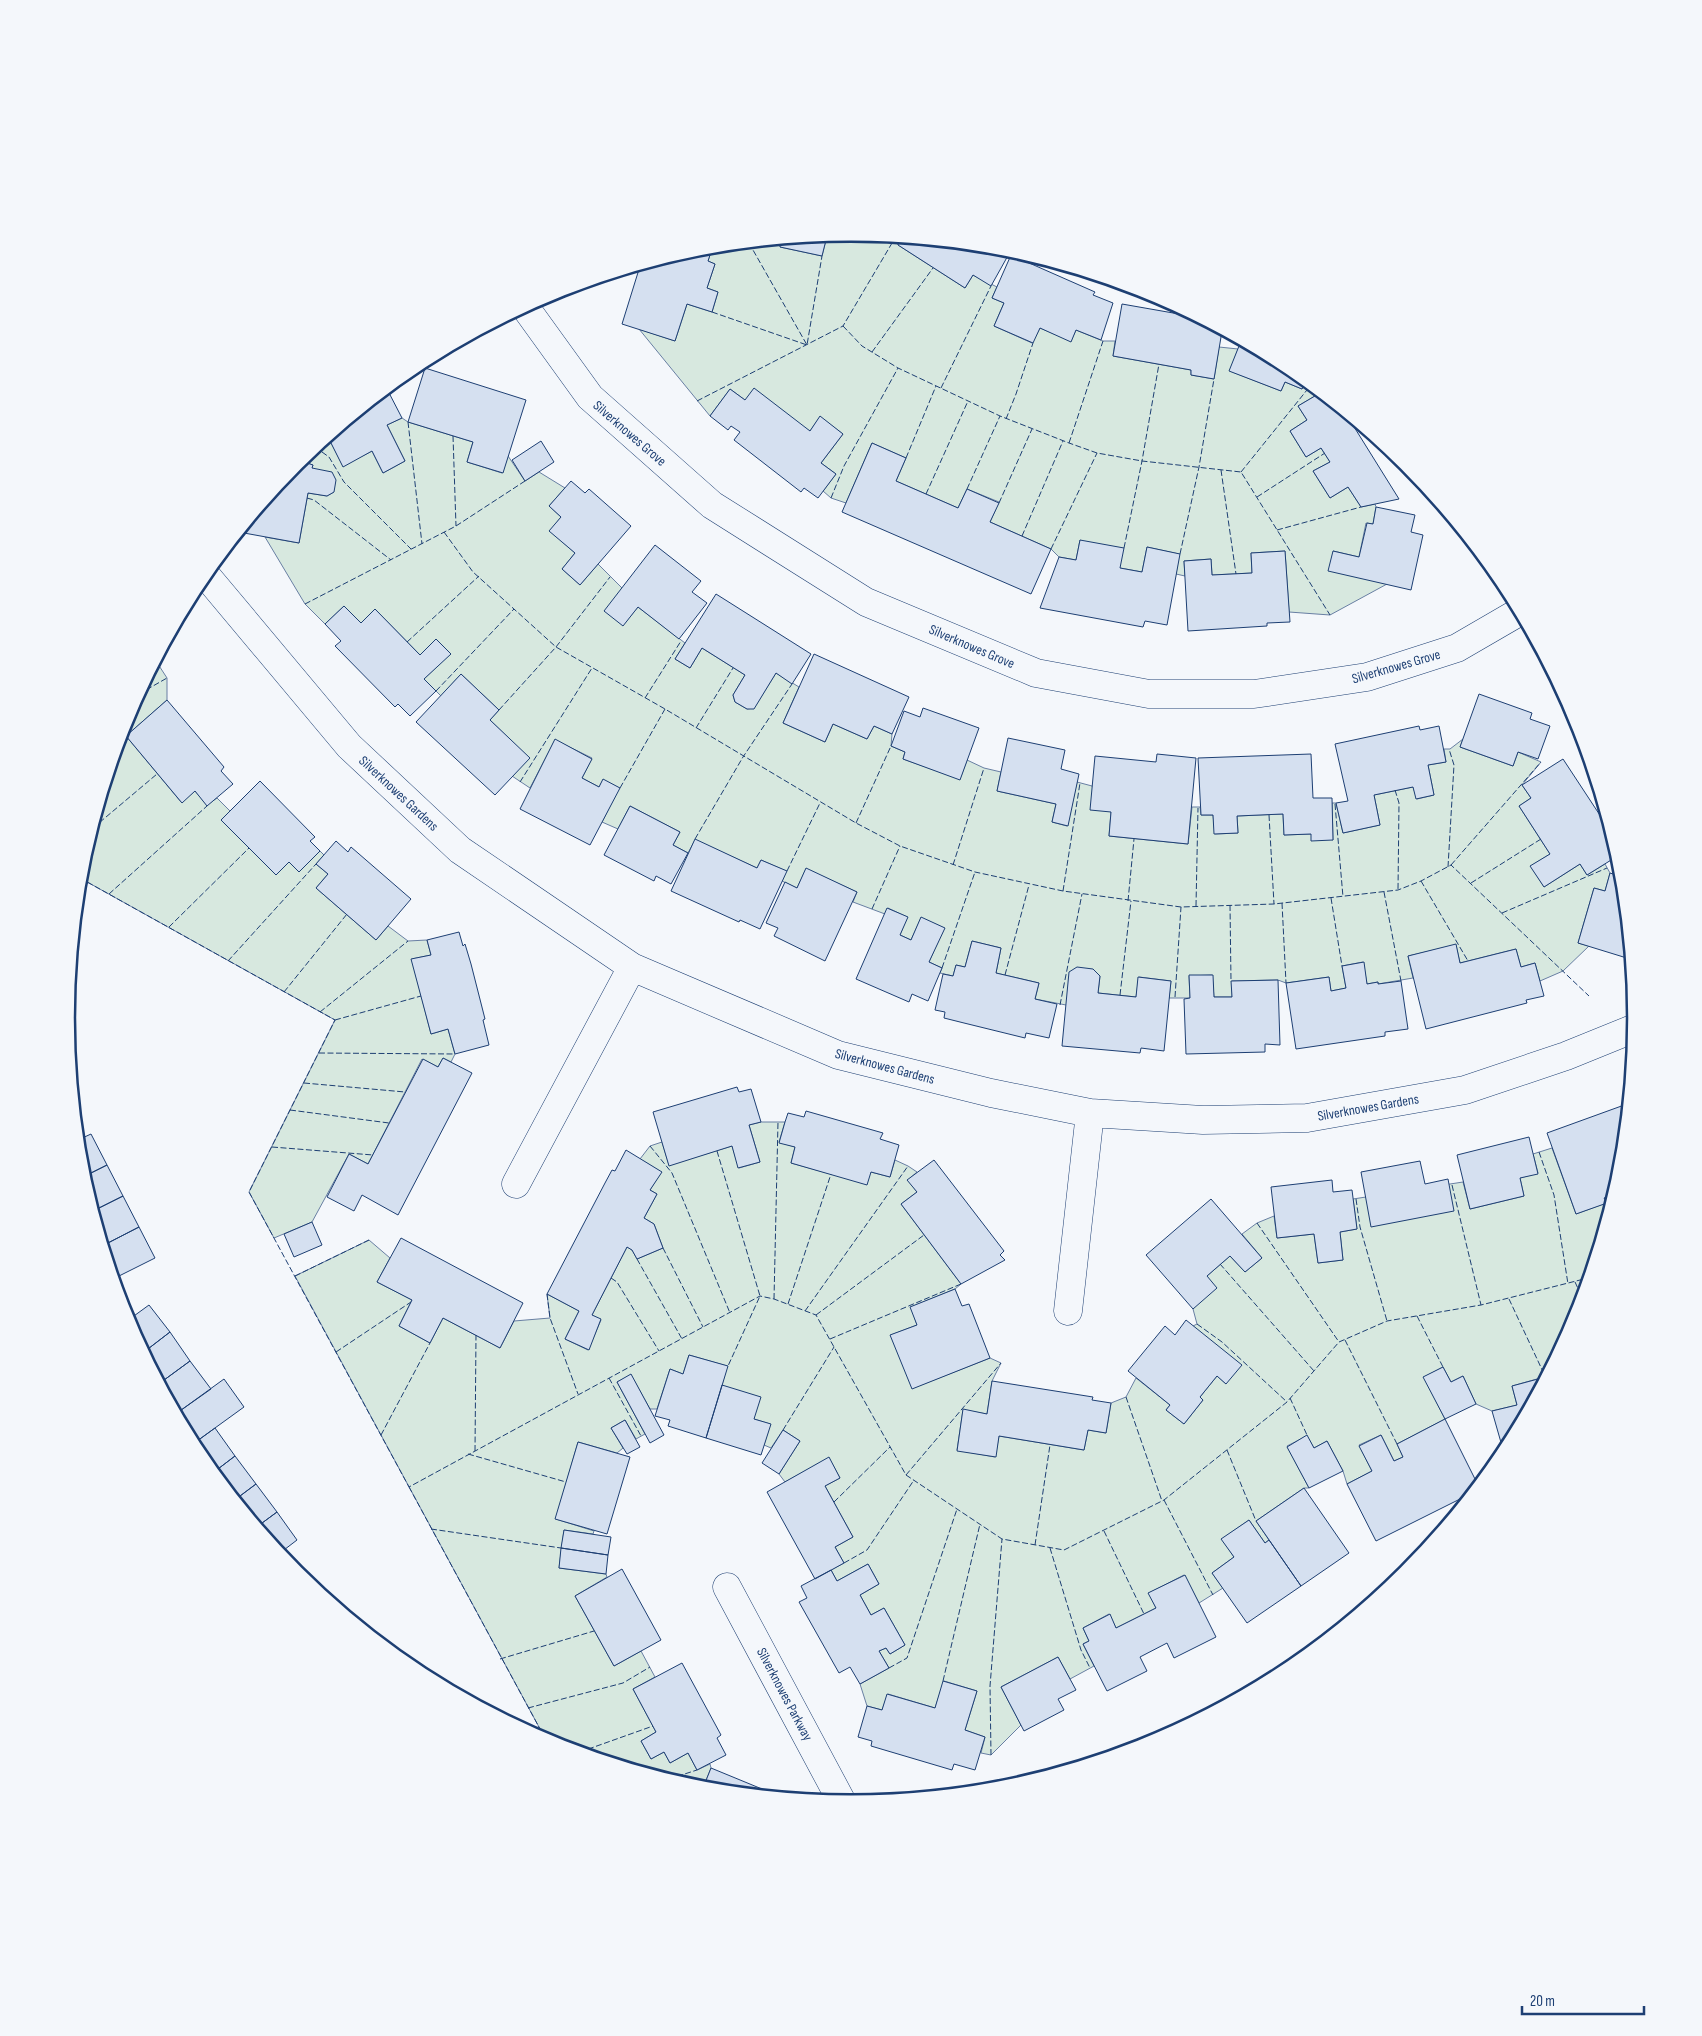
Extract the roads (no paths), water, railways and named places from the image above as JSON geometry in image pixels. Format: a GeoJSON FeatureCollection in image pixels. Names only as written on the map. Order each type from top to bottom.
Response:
{"type":"FeatureCollection","features":[{"type":"Feature","properties":{"kind":"street","name":"Silverknowes Grove"},"geometry":{"type":"LineString","coordinates":[[529,312],[590,397],[712,505],[866,602],[1036,673],[1149,694],[1254,694],[1367,677],[1457,648],[1514,615]]}},
{"type":"Feature","properties":{"kind":"street","name":"Silverknowes Gardens"},"geometry":{"type":"LineString","coordinates":[[211,581],[349,746],[460,850],[632,967],[838,1055],[991,1093],[1090,1113],[1203,1120],[1307,1118],[1465,1090],[1566,1056],[1626,1031]]}},
{"type":"Feature","properties":{"kind":"street"},"geometry":{"type":"LineString","coordinates":[[516,1184],[632,967]]}},
{"type":"Feature","properties":{"kind":"street"},"geometry":{"type":"LineString","coordinates":[[1068,1311],[1090,1113]]}},
{"type":"Feature","properties":{"kind":"street","name":"Silverknowes Parkway"},"geometry":{"type":"LineString","coordinates":[[727,1587],[837,1793]]}}]}
